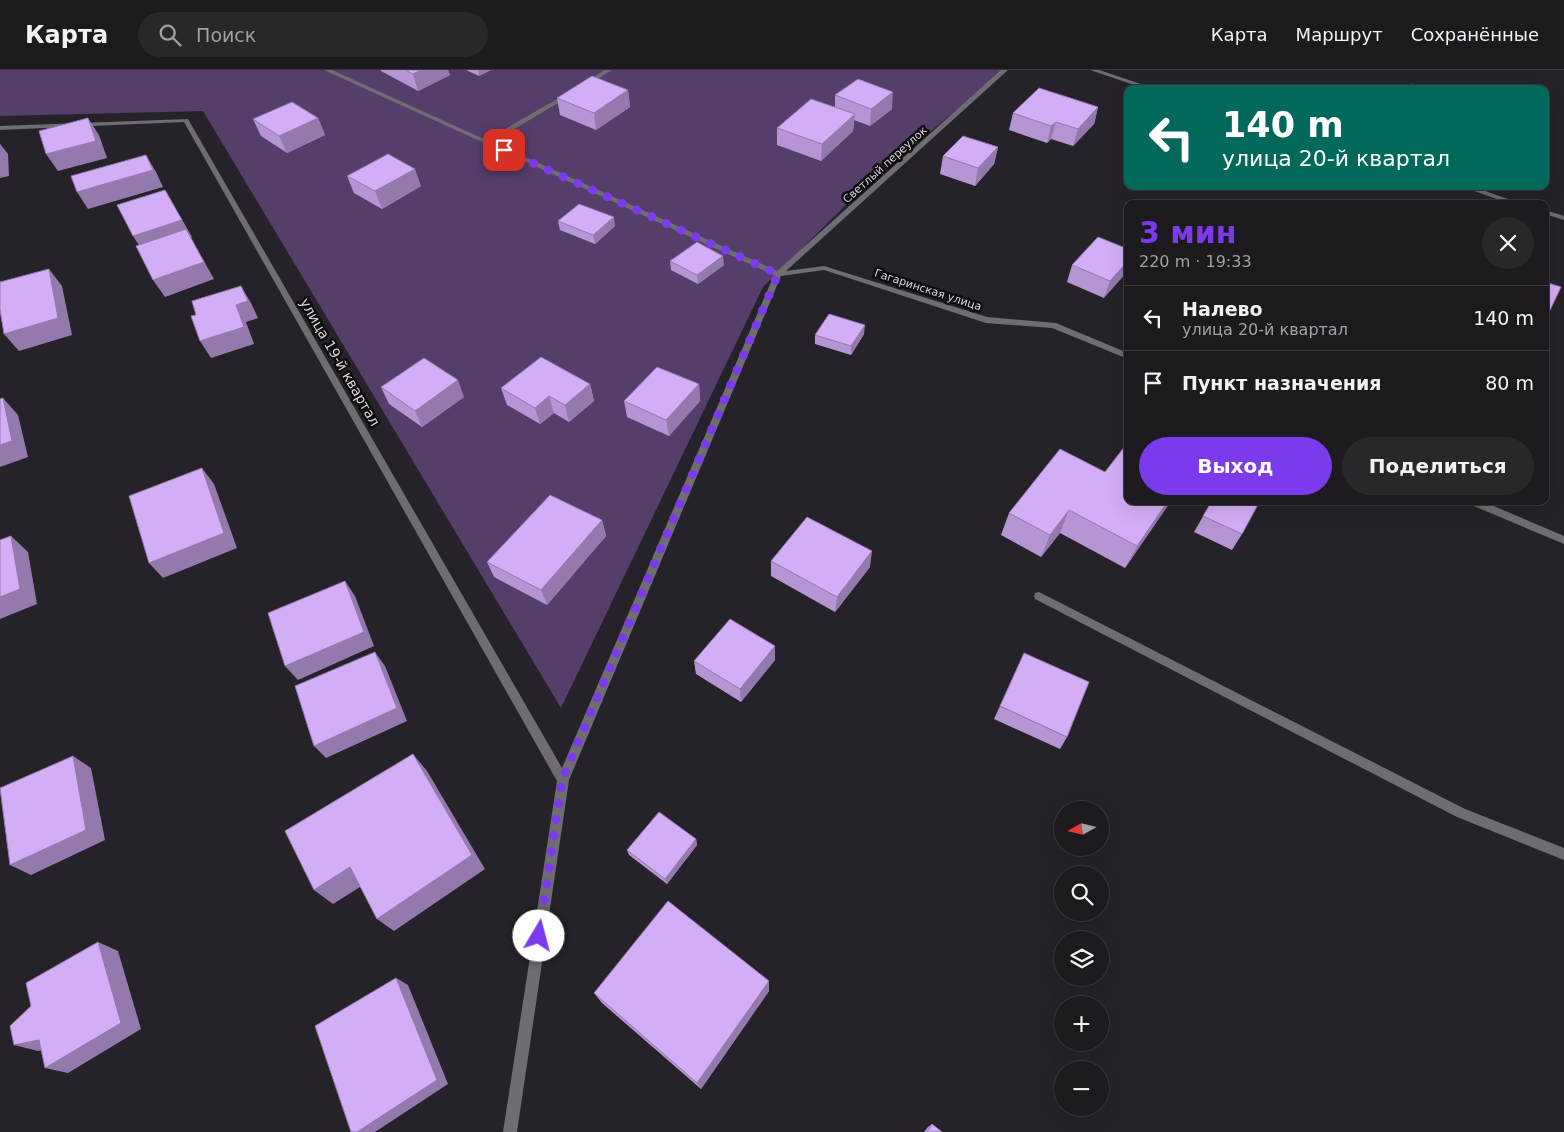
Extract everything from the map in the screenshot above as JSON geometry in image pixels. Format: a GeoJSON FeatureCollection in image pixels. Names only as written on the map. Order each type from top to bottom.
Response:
{"type":"FeatureCollection","features":[{"type":"Feature","properties":{"kind":"street"},"geometry":{"type":"LineString","coordinates":[[327,70],[344,74],[487,142],[778,274],[562,780],[510,1132]]}},
{"type":"Feature","properties":{"kind":"street"},"geometry":{"type":"LineString","coordinates":[[487,142],[609,70]]}},
{"type":"Feature","properties":{"kind":"street","name":"Светлый переулок"},"geometry":{"type":"LineString","coordinates":[[778,274],[1005,70]]}},
{"type":"Feature","properties":{"kind":"street"},"geometry":{"type":"LineString","coordinates":[[1093,70],[1140,85]]}},
{"type":"Feature","properties":{"kind":"street","name":"улица 19-й квартал"},"geometry":{"type":"LineString","coordinates":[[0,128],[186,120],[562,780]]}},
{"type":"Feature","properties":{"kind":"street"},"geometry":{"type":"LineString","coordinates":[[1476,190],[1507,200]]}},
{"type":"Feature","properties":{"kind":"street"},"geometry":{"type":"LineString","coordinates":[[1549,213],[1564,218]]}},
{"type":"Feature","properties":{"kind":"street","name":"Гагаринская улица"},"geometry":{"type":"LineString","coordinates":[[778,274],[824,268],[986,320],[1053,325],[1124,354]]}},
{"type":"Feature","properties":{"kind":"street"},"geometry":{"type":"LineString","coordinates":[[1481,505],[1564,540]]}},
{"type":"Feature","properties":{"kind":"street"},"geometry":{"type":"LineString","coordinates":[[1039,596],[1460,813],[1564,854]]}},
{"type":"Feature","properties":{"kind":"shaded area"},"geometry":{"type":"Polygon","coordinates":[[[0,70],[1005,70],[868,183],[763,287],[561,708],[203,111],[0,116],[0,70]]]}},
{"type":"Feature","properties":{"kind":"building"},"geometry":{"type":"Polygon","coordinates":[[[405,70],[421,70],[413,74],[405,70]]]}},
{"type":"Feature","properties":{"kind":"building"},"geometry":{"type":"Polygon","coordinates":[[[592,76],[628,90],[594,113],[557,98],[592,76]]]}},
{"type":"Feature","properties":{"kind":"building"},"geometry":{"type":"Polygon","coordinates":[[[858,79],[893,92],[871,109],[835,95],[858,79]]]}},
{"type":"Feature","properties":{"kind":"building"},"geometry":{"type":"Polygon","coordinates":[[[1039,88],[1098,107],[1078,129],[1056,122],[1051,126],[1013,113],[1039,88]]]}},
{"type":"Feature","properties":{"kind":"building"},"geometry":{"type":"Polygon","coordinates":[[[811,99],[855,114],[822,144],[777,128],[811,99]]]}},
{"type":"Feature","properties":{"kind":"building"},"geometry":{"type":"Polygon","coordinates":[[[292,102],[318,118],[279,136],[253,119],[292,102]]]}},
{"type":"Feature","properties":{"kind":"building"},"geometry":{"type":"Polygon","coordinates":[[[88,118],[96,141],[46,154],[39,131],[88,118]]]}},
{"type":"Feature","properties":{"kind":"building"},"geometry":{"type":"Polygon","coordinates":[[[963,136],[998,147],[978,168],[943,156],[963,136]]]}},
{"type":"Feature","properties":{"kind":"building"},"geometry":{"type":"Polygon","coordinates":[[[388,154],[415,169],[375,191],[347,176],[388,154]]]}},
{"type":"Feature","properties":{"kind":"building"},"geometry":{"type":"Polygon","coordinates":[[[146,155],[153,170],[77,192],[71,176],[146,155]]]}},
{"type":"Feature","properties":{"kind":"building"},"geometry":{"type":"Polygon","coordinates":[[[165,190],[182,220],[133,236],[117,205],[165,190]]]}},
{"type":"Feature","properties":{"kind":"building"},"geometry":{"type":"Polygon","coordinates":[[[579,204],[614,217],[593,235],[558,221],[579,204]]]}},
{"type":"Feature","properties":{"kind":"building"},"geometry":{"type":"Polygon","coordinates":[[[186,229],[204,262],[153,280],[136,246],[186,229]]]}},
{"type":"Feature","properties":{"kind":"building"},"geometry":{"type":"Polygon","coordinates":[[[1098,237],[1124,247],[1124,265],[1110,281],[1072,265],[1098,237]]]}},
{"type":"Feature","properties":{"kind":"building"},"geometry":{"type":"Polygon","coordinates":[[[697,242],[723,256],[697,275],[670,261],[697,242]]]}},
{"type":"Feature","properties":{"kind":"building"},"geometry":{"type":"Polygon","coordinates":[[[49,269],[58,318],[4,334],[0,310],[0,282],[49,269]]]}},
{"type":"Feature","properties":{"kind":"building"},"geometry":{"type":"Polygon","coordinates":[[[1549,283],[1561,287],[1549,312],[1549,283]]]}},
{"type":"Feature","properties":{"kind":"building"},"geometry":{"type":"Polygon","coordinates":[[[241,286],[248,301],[236,305],[244,327],[200,341],[191,316],[196,315],[192,301],[241,286]]]}},
{"type":"Feature","properties":{"kind":"building"},"geometry":{"type":"Polygon","coordinates":[[[829,314],[865,325],[851,346],[815,335],[829,314]]]}},
{"type":"Feature","properties":{"kind":"building"},"geometry":{"type":"Polygon","coordinates":[[[541,357],[590,384],[565,405],[549,396],[535,408],[501,388],[541,357]]]}},
{"type":"Feature","properties":{"kind":"building"},"geometry":{"type":"Polygon","coordinates":[[[424,358],[458,380],[415,411],[381,387],[424,358]]]}},
{"type":"Feature","properties":{"kind":"building"},"geometry":{"type":"Polygon","coordinates":[[[657,367],[699,384],[666,420],[624,401],[657,367]]]}},
{"type":"Feature","properties":{"kind":"building"},"geometry":{"type":"Polygon","coordinates":[[[3,398],[12,441],[0,445],[0,399],[3,398]]]}},
{"type":"Feature","properties":{"kind":"building"},"geometry":{"type":"Polygon","coordinates":[[[1124,447],[1124,505],[1165,505],[1137,546],[1069,510],[1050,535],[1009,513],[1060,449],[1105,472],[1124,447]]]}},
{"type":"Feature","properties":{"kind":"building"},"geometry":{"type":"Polygon","coordinates":[[[202,468],[224,533],[149,563],[129,496],[202,468]]]}},
{"type":"Feature","properties":{"kind":"building"},"geometry":{"type":"Polygon","coordinates":[[[550,495],[602,520],[541,590],[487,562],[550,495]]]}},
{"type":"Feature","properties":{"kind":"building"},"geometry":{"type":"Polygon","coordinates":[[[1210,505],[1258,505],[1242,534],[1203,516],[1210,505]]]}},
{"type":"Feature","properties":{"kind":"building"},"geometry":{"type":"Polygon","coordinates":[[[807,517],[872,551],[837,597],[771,561],[807,517]]]}},
{"type":"Feature","properties":{"kind":"building"},"geometry":{"type":"Polygon","coordinates":[[[11,536],[20,589],[0,597],[0,540],[11,536]]]}},
{"type":"Feature","properties":{"kind":"building"},"geometry":{"type":"Polygon","coordinates":[[[345,581],[364,632],[285,666],[268,613],[345,581]]]}},
{"type":"Feature","properties":{"kind":"building"},"geometry":{"type":"Polygon","coordinates":[[[730,619],[775,646],[740,689],[694,661],[730,619]]]}},
{"type":"Feature","properties":{"kind":"building"},"geometry":{"type":"Polygon","coordinates":[[[375,652],[397,708],[314,746],[295,686],[375,652]]]}},
{"type":"Feature","properties":{"kind":"building"},"geometry":{"type":"Polygon","coordinates":[[[1024,653],[1089,682],[1067,737],[1000,706],[1024,653]]]}},
{"type":"Feature","properties":{"kind":"building"},"geometry":{"type":"Polygon","coordinates":[[[413,754],[472,855],[377,919],[350,867],[314,890],[285,831],[413,754]]]}},
{"type":"Feature","properties":{"kind":"building"},"geometry":{"type":"Polygon","coordinates":[[[73,756],[86,830],[10,865],[0,788],[73,756]]]}},
{"type":"Feature","properties":{"kind":"building"},"geometry":{"type":"Polygon","coordinates":[[[659,812],[696,839],[665,879],[627,850],[659,812]]]}},
{"type":"Feature","properties":{"kind":"building"},"geometry":{"type":"Polygon","coordinates":[[[668,901],[769,981],[697,1083],[594,993],[668,901]]]}},
{"type":"Feature","properties":{"kind":"building"},"geometry":{"type":"Polygon","coordinates":[[[98,942],[121,1023],[45,1068],[39,1040],[14,1045],[10,1026],[31,1006],[26,983],[98,942]]]}},
{"type":"Feature","properties":{"kind":"building"},"geometry":{"type":"Polygon","coordinates":[[[396,978],[437,1080],[357,1132],[351,1132],[315,1026],[396,978]]]}},
{"type":"Feature","properties":{"kind":"building"},"geometry":{"type":"Polygon","coordinates":[[[932,1124],[942,1132],[927,1132],[932,1124]]]}},
{"type":"Feature","properties":{"kind":"route"},"geometry":{"type":"LineString","coordinates":[[504,150],[778,274],[562,780],[539,936]]}}]}
